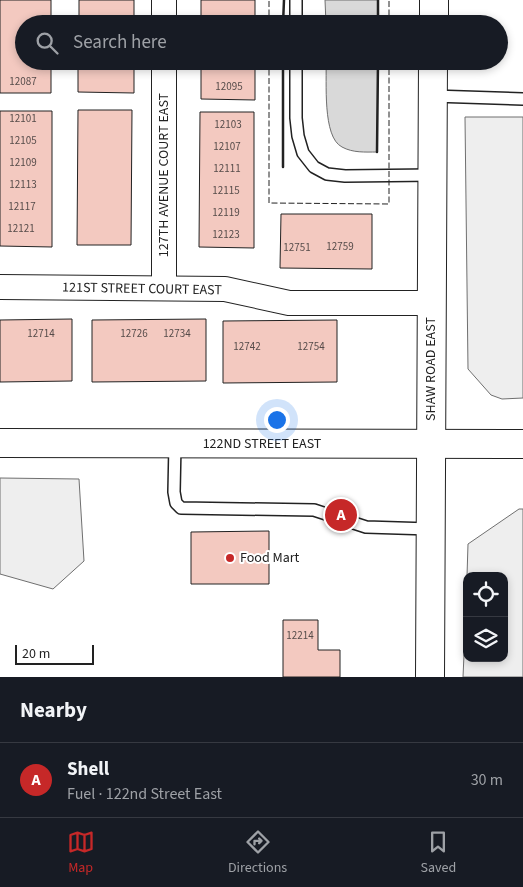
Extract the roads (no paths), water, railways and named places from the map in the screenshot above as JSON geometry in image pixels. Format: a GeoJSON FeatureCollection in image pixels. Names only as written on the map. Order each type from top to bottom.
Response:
{"type":"FeatureCollection","features":[{"type":"Feature","properties":{"kind":"main road"},"geometry":{"type":"LineString","coordinates":[[434,0],[434,15]]}},
{"type":"Feature","properties":{"kind":"main road","name":"SHAW ROAD EAST"},"geometry":{"type":"LineString","coordinates":[[430,677],[433,70]]}},
{"type":"Feature","properties":{"kind":"main road","name":"122ND STREET EAST"},"geometry":{"type":"LineString","coordinates":[[0,443],[523,444]]}},
{"type":"Feature","properties":{"kind":"street"},"geometry":{"type":"LineString","coordinates":[[164,0],[164,15]]}},
{"type":"Feature","properties":{"kind":"street","name":"127TH AVENUE COURT EAST"},"geometry":{"type":"LineString","coordinates":[[164,70],[164,288]]}},
{"type":"Feature","properties":{"kind":"street","name":"121ST STREET COURT EAST"},"geometry":{"type":"LineString","coordinates":[[0,287],[225,289],[289,303],[432,303]]}},
{"type":"Feature","properties":{"kind":"lane"},"geometry":{"type":"LineString","coordinates":[[296,0],[296,15]]}},
{"type":"Feature","properties":{"kind":"lane"},"geometry":{"type":"LineString","coordinates":[[296,70],[298,136],[303,153],[314,167],[327,174],[345,176],[433,175]]}},
{"type":"Feature","properties":{"kind":"lane"},"geometry":{"type":"LineString","coordinates":[[433,96],[523,99]]}},
{"type":"Feature","properties":{"kind":"lane"},"geometry":{"type":"LineString","coordinates":[[175,444],[174,492],[176,502],[182,508],[314,510],[366,527],[430,529]]}},
{"type":"Feature","properties":{"kind":"place","name":"Shell"},"geometry":{"type":"Point","coordinates":[341,515]}},
{"type":"Feature","properties":{"kind":"place","name":"Food Mart"},"geometry":{"type":"Point","coordinates":[230,558]}}]}
